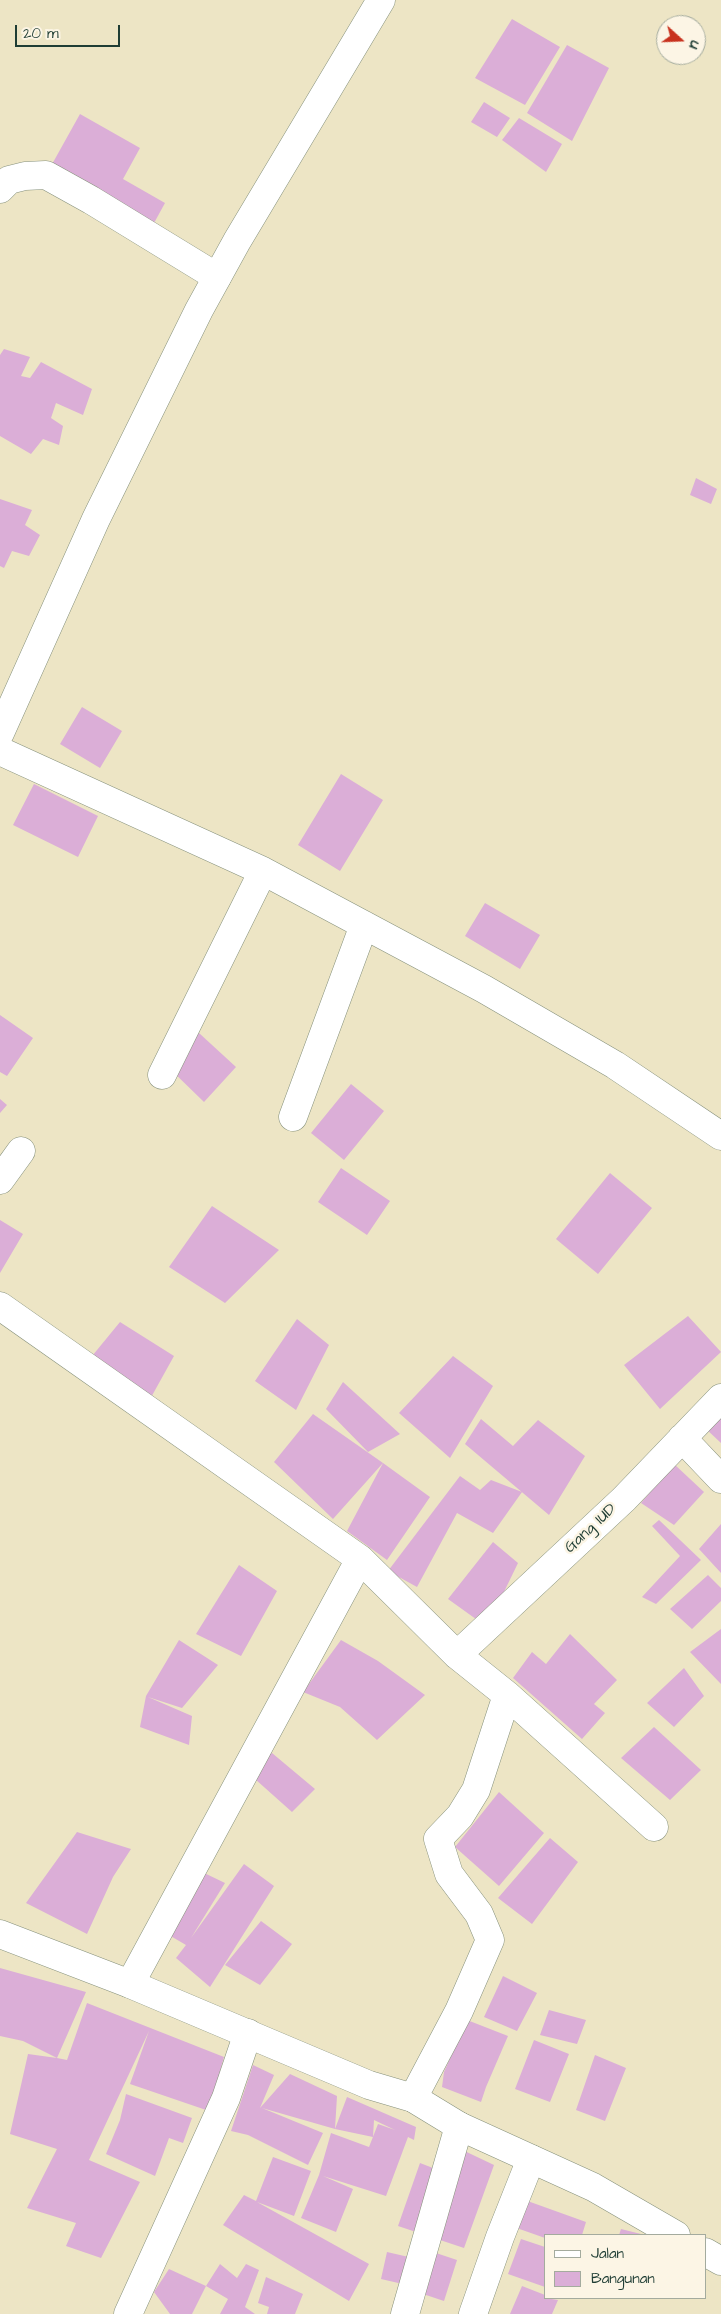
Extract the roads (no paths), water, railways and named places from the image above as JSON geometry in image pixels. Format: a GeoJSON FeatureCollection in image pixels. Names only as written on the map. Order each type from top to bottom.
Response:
{"type":"FeatureCollection","features":[{"type":"Feature","properties":{"kind":"street"},"geometry":{"type":"LineString","coordinates":[[0,733],[96,518],[167,371],[217,277],[381,0]]}},
{"type":"Feature","properties":{"kind":"street"},"geometry":{"type":"LineString","coordinates":[[0,189],[9,180],[25,176],[46,175],[91,200],[217,277]]}},
{"type":"Feature","properties":{"kind":"street"},"geometry":{"type":"LineString","coordinates":[[0,751],[263,872],[484,988],[615,1064],[721,1136]]}},
{"type":"Feature","properties":{"kind":"street"},"geometry":{"type":"LineString","coordinates":[[162,1075],[263,872]]}},
{"type":"Feature","properties":{"kind":"street"},"geometry":{"type":"LineString","coordinates":[[293,1117],[364,925]]}},
{"type":"Feature","properties":{"kind":"street"},"geometry":{"type":"LineString","coordinates":[[0,1180],[21,1151]]}},
{"type":"Feature","properties":{"kind":"street"},"geometry":{"type":"LineString","coordinates":[[0,1306],[360,1559],[457,1655],[507,1695],[654,1827]]}},
{"type":"Feature","properties":{"kind":"street","name":"Gang IUD"},"geometry":{"type":"LineString","coordinates":[[457,1655],[624,1498],[721,1398]]}},
{"type":"Feature","properties":{"kind":"street"},"geometry":{"type":"LineString","coordinates":[[682,1438],[721,1479]]}},
{"type":"Feature","properties":{"kind":"street"},"geometry":{"type":"LineString","coordinates":[[130,1984],[360,1559]]}},
{"type":"Feature","properties":{"kind":"street"},"geometry":{"type":"LineString","coordinates":[[413,2098],[459,2011],[490,1940],[479,1914],[449,1874],[438,1838],[460,1816],[476,1790],[501,1707],[507,1695]]}},
{"type":"Feature","properties":{"kind":"street"},"geometry":{"type":"LineString","coordinates":[[0,1934],[130,1984],[368,2085],[413,2098],[460,2126],[593,2187],[674,2234]]}},
{"type":"Feature","properties":{"kind":"street"},"geometry":{"type":"LineString","coordinates":[[128,2314],[226,2098],[248,2034]]}},
{"type":"Feature","properties":{"kind":"street"},"geometry":{"type":"LineString","coordinates":[[410,2313],[460,2126]]}},
{"type":"Feature","properties":{"kind":"street"},"geometry":{"type":"LineString","coordinates":[[473,2314],[500,2236],[531,2159]]}},
{"type":"Feature","properties":{"kind":"street"},"geometry":{"type":"LineString","coordinates":[[706,2253],[721,2261]]}}]}
